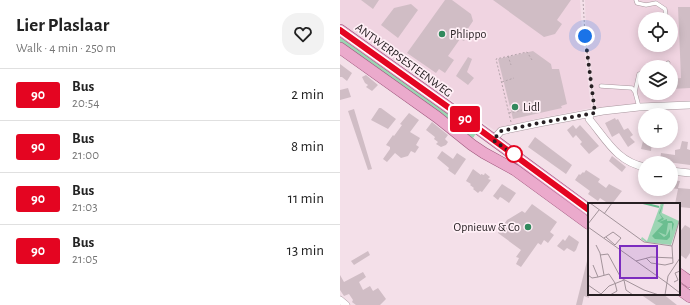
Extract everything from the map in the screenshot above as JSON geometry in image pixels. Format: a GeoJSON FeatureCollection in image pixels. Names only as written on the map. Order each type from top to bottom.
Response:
{"type":"FeatureCollection","features":[{"type":"Feature","properties":{"kind":"main road","name":"ANTWERPSESTEENWEG"},"geometry":{"type":"LineString","coordinates":[[340,30],[588,209]]}},
{"type":"Feature","properties":{"kind":"main road"},"geometry":{"type":"LineString","coordinates":[[340,48],[437,117],[472,145],[515,170],[588,222]]}},
{"type":"Feature","properties":{"kind":"main road"},"geometry":{"type":"LineString","coordinates":[[472,145],[480,146],[485,143],[486,137],[482,132]]}},
{"type":"Feature","properties":{"kind":"main road"},"geometry":{"type":"LineString","coordinates":[[680,275],[690,282]]}},
{"type":"Feature","properties":{"kind":"main road"},"geometry":{"type":"LineString","coordinates":[[680,290],[690,297]]}},
{"type":"Feature","properties":{"kind":"street"},"geometry":{"type":"LineString","coordinates":[[493,140],[501,131],[539,123],[639,107],[690,105]]}},
{"type":"Feature","properties":{"kind":"street"},"geometry":{"type":"LineString","coordinates":[[593,114],[589,119],[620,156],[638,166]]}},
{"type":"Feature","properties":{"kind":"street"},"geometry":{"type":"LineString","coordinates":[[678,172],[690,173]]}},
{"type":"Feature","properties":{"kind":"street"},"geometry":{"type":"LineString","coordinates":[[340,300],[346,305]]}},
{"type":"Feature","properties":{"kind":"lane"},"geometry":{"type":"LineString","coordinates":[[636,0],[637,3],[646,5],[657,2],[665,9],[665,12]]}},
{"type":"Feature","properties":{"kind":"lane"},"geometry":{"type":"LineString","coordinates":[[638,80],[636,92],[639,107]]}},
{"type":"Feature","properties":{"kind":"lane"},"geometry":{"type":"LineString","coordinates":[[601,86],[632,88],[636,92]]}},
{"type":"Feature","properties":{"kind":"path"},"geometry":{"type":"LineString","coordinates":[[583,0],[593,114]]}},
{"type":"Feature","properties":{"kind":"path"},"geometry":{"type":"LineString","coordinates":[[512,129],[496,59],[527,52],[532,60]]}},
{"type":"Feature","properties":{"kind":"path"},"geometry":{"type":"LineString","coordinates":[[508,56],[511,65]]}},
{"type":"Feature","properties":{"kind":"path"},"geometry":{"type":"LineString","coordinates":[[501,82],[514,78]]}},
{"type":"Feature","properties":{"kind":"path"},"geometry":{"type":"LineString","coordinates":[[508,113],[522,110]]}},
{"type":"Feature","properties":{"kind":"shaded area"},"geometry":{"type":"Polygon","coordinates":[[[340,0],[580,0],[591,108],[531,120],[513,125],[512,127],[494,130],[340,23],[340,0]]]}},
{"type":"Feature","properties":{"kind":"shaded area"},"geometry":{"type":"Polygon","coordinates":[[[585,0],[690,0],[690,101],[645,102],[597,110],[586,30],[585,0]]]}},
{"type":"Feature","properties":{"kind":"green space"},"geometry":{"type":"Polygon","coordinates":[[[340,37],[477,132],[473,138],[340,43],[340,37]]]}},
{"type":"Feature","properties":{"kind":"building"},"geometry":{"type":"Polygon","coordinates":[[[361,0],[379,0],[373,9],[361,0]]]}},
{"type":"Feature","properties":{"kind":"building","name":"Phlippo"},"geometry":{"type":"Polygon","coordinates":[[[445,0],[452,0],[471,14],[473,21],[467,30],[470,32],[464,41],[460,39],[448,56],[454,60],[445,73],[439,69],[436,73],[407,53],[445,0]]]}},
{"type":"Feature","properties":{"kind":"building"},"geometry":{"type":"Polygon","coordinates":[[[493,0],[571,0],[557,20],[562,24],[555,34],[544,37],[493,0]]]}},
{"type":"Feature","properties":{"kind":"building"},"geometry":{"type":"Polygon","coordinates":[[[411,4],[418,10],[398,38],[381,25],[394,8],[411,4]]]}},
{"type":"Feature","properties":{"kind":"building"},"geometry":{"type":"Polygon","coordinates":[[[678,7],[690,7],[690,88],[678,89],[678,78],[681,78],[678,7]]]}},
{"type":"Feature","properties":{"kind":"building"},"geometry":{"type":"Polygon","coordinates":[[[533,51],[551,64],[552,69],[559,69],[567,104],[561,106],[562,108],[513,119],[498,59],[533,51]]]}},
{"type":"Feature","properties":{"kind":"building"},"geometry":{"type":"Polygon","coordinates":[[[468,57],[472,59],[467,72],[474,78],[468,85],[456,76],[468,57]]]}},
{"type":"Feature","properties":{"kind":"building"},"geometry":{"type":"Polygon","coordinates":[[[340,64],[352,73],[347,81],[340,77],[340,64]]]}},
{"type":"Feature","properties":{"kind":"building"},"geometry":{"type":"Polygon","coordinates":[[[366,75],[378,85],[372,91],[366,87],[368,85],[362,77],[366,75]]]}},
{"type":"Feature","properties":{"kind":"building"},"geometry":{"type":"Polygon","coordinates":[[[348,88],[351,97],[340,100],[340,90],[348,88]]]}},
{"type":"Feature","properties":{"kind":"building"},"geometry":{"type":"Polygon","coordinates":[[[379,108],[396,119],[388,129],[371,120],[379,108]]]}},
{"type":"Feature","properties":{"kind":"building"},"geometry":{"type":"Polygon","coordinates":[[[354,109],[372,169],[368,170],[348,111],[354,109]]]}},
{"type":"Feature","properties":{"kind":"building"},"geometry":{"type":"Polygon","coordinates":[[[409,113],[419,120],[410,132],[420,138],[416,145],[419,147],[415,153],[411,151],[408,156],[401,158],[395,153],[387,162],[383,159],[390,147],[386,145],[402,125],[400,124],[409,113]]]}},
{"type":"Feature","properties":{"kind":"building"},"geometry":{"type":"Polygon","coordinates":[[[615,118],[616,120],[618,119],[624,130],[628,128],[633,135],[630,137],[635,142],[628,147],[619,133],[612,137],[605,123],[615,118]]]}},
{"type":"Feature","properties":{"kind":"building"},"geometry":{"type":"Polygon","coordinates":[[[432,122],[448,135],[445,139],[448,142],[446,145],[441,147],[436,144],[438,142],[434,139],[435,137],[426,130],[432,122]]]}},
{"type":"Feature","properties":{"kind":"building"},"geometry":{"type":"Polygon","coordinates":[[[573,125],[576,129],[580,125],[599,146],[589,154],[580,144],[582,142],[576,135],[573,138],[567,130],[573,125]]]}},
{"type":"Feature","properties":{"kind":"building"},"geometry":{"type":"Polygon","coordinates":[[[535,137],[572,165],[566,174],[528,147],[535,137]]]}},
{"type":"Feature","properties":{"kind":"building"},"geometry":{"type":"Polygon","coordinates":[[[682,141],[688,142],[687,149],[690,150],[690,165],[678,163],[678,156],[661,156],[661,153],[675,155],[675,150],[680,149],[682,141]]]}},
{"type":"Feature","properties":{"kind":"building"},"geometry":{"type":"Polygon","coordinates":[[[641,148],[651,148],[651,151],[641,148]]]}},
{"type":"Feature","properties":{"kind":"building"},"geometry":{"type":"Polygon","coordinates":[[[442,151],[453,159],[457,153],[466,159],[455,175],[437,158],[442,151]]]}},
{"type":"Feature","properties":{"kind":"building"},"geometry":{"type":"Polygon","coordinates":[[[612,156],[626,167],[622,172],[609,161],[612,156]]]}},
{"type":"Feature","properties":{"kind":"building"},"geometry":{"type":"Polygon","coordinates":[[[473,169],[481,175],[484,175],[485,173],[490,177],[488,179],[491,180],[482,192],[480,191],[478,193],[473,189],[474,188],[470,185],[471,184],[466,181],[473,169]]]}},
{"type":"Feature","properties":{"kind":"building"},"geometry":{"type":"Polygon","coordinates":[[[586,170],[600,179],[598,182],[606,188],[609,184],[622,191],[613,203],[608,203],[600,198],[598,201],[588,194],[590,191],[575,180],[579,174],[584,173],[586,170]]]}},
{"type":"Feature","properties":{"kind":"building"},"geometry":{"type":"Polygon","coordinates":[[[502,184],[516,193],[509,203],[500,197],[498,200],[493,196],[502,184]]]}},
{"type":"Feature","properties":{"kind":"building"},"geometry":{"type":"Polygon","coordinates":[[[678,188],[690,189],[690,208],[680,207],[680,203],[675,203],[677,196],[678,196],[678,188]]]}},
{"type":"Feature","properties":{"kind":"building","name":"Opnieuw & Co"},"geometry":{"type":"Polygon","coordinates":[[[532,204],[557,222],[550,232],[554,235],[548,243],[544,240],[541,245],[538,243],[521,267],[516,264],[519,258],[516,257],[521,250],[498,233],[507,220],[522,211],[525,213],[532,204]]]}},
{"type":"Feature","properties":{"kind":"building"},"geometry":{"type":"Polygon","coordinates":[[[685,225],[690,228],[690,253],[686,259],[680,255],[680,232],[685,225]]]}},
{"type":"Feature","properties":{"kind":"building"},"geometry":{"type":"Polygon","coordinates":[[[569,235],[579,242],[574,252],[567,248],[564,251],[557,246],[563,239],[565,241],[569,235]]]}},
{"type":"Feature","properties":{"kind":"building"},"geometry":{"type":"Polygon","coordinates":[[[368,251],[370,255],[354,265],[351,261],[368,251]]]}},
{"type":"Feature","properties":{"kind":"building"},"geometry":{"type":"Polygon","coordinates":[[[588,261],[589,298],[584,296],[582,305],[576,305],[588,261]]]}},
{"type":"Feature","properties":{"kind":"building"},"geometry":{"type":"Polygon","coordinates":[[[363,272],[366,277],[359,282],[363,290],[370,286],[373,291],[378,288],[386,299],[380,305],[356,305],[352,302],[353,300],[349,294],[344,296],[340,290],[340,275],[344,282],[363,272]]]}},
{"type":"Feature","properties":{"kind":"building"},"geometry":{"type":"Polygon","coordinates":[[[641,295],[664,295],[677,305],[656,305],[641,295]]]}},
{"type":"Feature","properties":{"kind":"bus line","name":"90"},"geometry":{"type":"LineString","coordinates":[[340,30],[588,209]]}},
{"type":"Feature","properties":{"kind":"place","name":"Phlippo"},"geometry":{"type":"Point","coordinates":[442,34]}},
{"type":"Feature","properties":{"kind":"place","name":"Lidl"},"geometry":{"type":"Point","coordinates":[515,107]}},
{"type":"Feature","properties":{"kind":"place","name":"Opnieuw & Co"},"geometry":{"type":"Point","coordinates":[528,227]}},
{"type":"Feature","properties":{"kind":"route"},"geometry":{"type":"LineString","coordinates":[[514,154],[516,156],[493,140],[501,131],[595,113],[585,36]]}}]}
